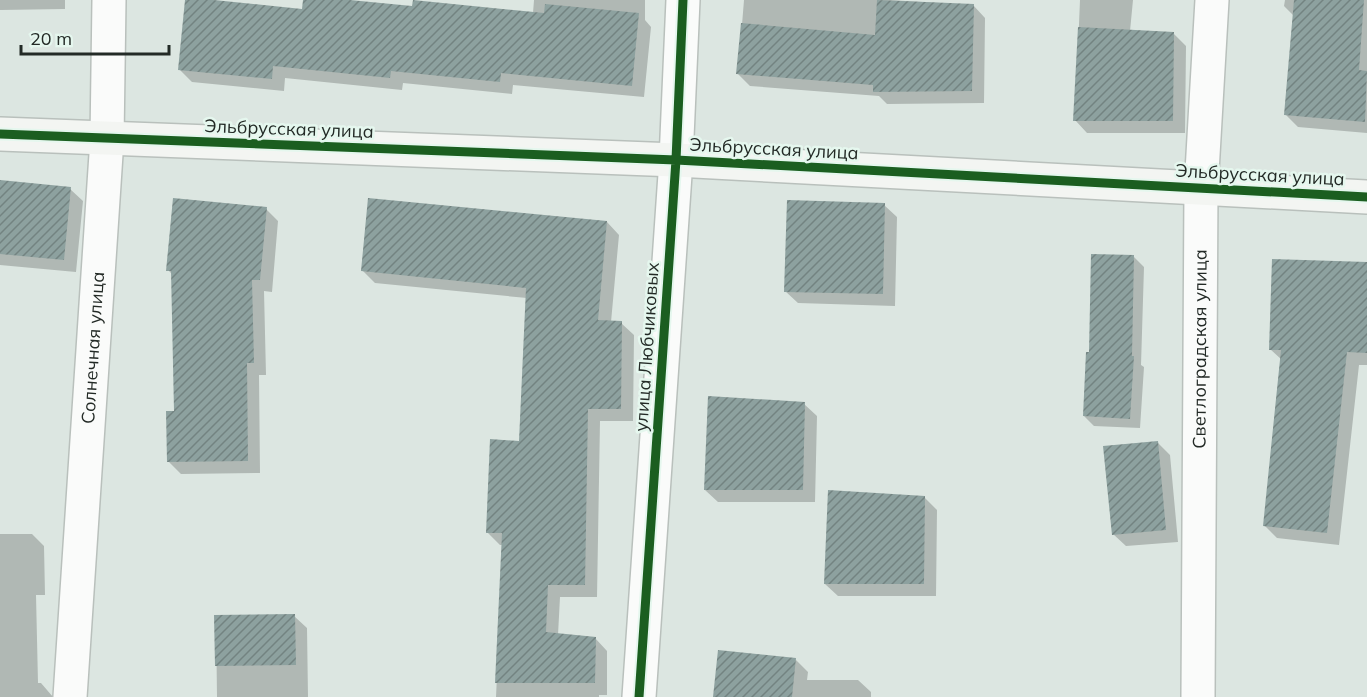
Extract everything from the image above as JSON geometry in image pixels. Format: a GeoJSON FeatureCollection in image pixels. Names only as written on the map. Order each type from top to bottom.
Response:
{"type":"FeatureCollection","features":[{"type":"Feature","properties":{"kind":"street","name":"Солнечная улица"},"geometry":{"type":"LineString","coordinates":[[70,697],[107,139],[109,0]]}},
{"type":"Feature","properties":{"kind":"street","name":"улица Любчиковых"},"geometry":{"type":"LineString","coordinates":[[639,697],[676,160],[683,0]]}},
{"type":"Feature","properties":{"kind":"street","name":"Светлоградская улица"},"geometry":{"type":"LineString","coordinates":[[1198,697],[1201,189],[1212,0]]}},
{"type":"Feature","properties":{"kind":"street","name":"Эльбрусская улица"},"geometry":{"type":"LineString","coordinates":[[0,134],[676,160],[1367,196]]}},
{"type":"Feature","properties":{"kind":"building"},"geometry":{"type":"Polygon","coordinates":[[[185,0],[214,0],[302,9],[303,0],[350,0],[412,6],[413,0],[544,13],[545,4],[639,13],[632,86],[501,73],[500,82],[391,71],[390,78],[273,66],[272,79],[178,70],[185,0]]]}},
{"type":"Feature","properties":{"kind":"building"},"geometry":{"type":"Polygon","coordinates":[[[877,0],[974,4],[972,91],[873,92],[873,85],[736,74],[741,23],[875,35],[877,0]]]}},
{"type":"Feature","properties":{"kind":"building"},"geometry":{"type":"Polygon","coordinates":[[[1294,0],[1364,0],[1359,70],[1367,71],[1365,122],[1284,115],[1294,0]]]}},
{"type":"Feature","properties":{"kind":"building"},"geometry":{"type":"Polygon","coordinates":[[[1078,27],[1174,32],[1173,121],[1073,121],[1078,27]]]}},
{"type":"Feature","properties":{"kind":"building"},"geometry":{"type":"Polygon","coordinates":[[[0,180],[71,187],[64,260],[0,254],[0,180]]]}},
{"type":"Feature","properties":{"kind":"building"},"geometry":{"type":"Polygon","coordinates":[[[173,198],[267,207],[260,280],[252,280],[254,363],[247,363],[248,461],[167,462],[166,411],[174,411],[171,271],[166,271],[173,198]]]}},
{"type":"Feature","properties":{"kind":"building"},"geometry":{"type":"Polygon","coordinates":[[[368,198],[607,221],[598,320],[622,321],[621,409],[588,409],[585,585],[548,585],[546,632],[596,637],[595,683],[495,683],[502,533],[486,533],[490,439],[519,441],[526,288],[361,271],[368,198]]]}},
{"type":"Feature","properties":{"kind":"building"},"geometry":{"type":"Polygon","coordinates":[[[787,200],[885,203],[883,294],[784,292],[787,200]]]}},
{"type":"Feature","properties":{"kind":"building"},"geometry":{"type":"Polygon","coordinates":[[[1091,254],[1134,255],[1132,356],[1134,356],[1130,419],[1083,416],[1086,352],[1089,352],[1091,254]]]}},
{"type":"Feature","properties":{"kind":"building"},"geometry":{"type":"Polygon","coordinates":[[[1272,259],[1367,262],[1367,353],[1347,352],[1327,533],[1263,526],[1281,350],[1269,350],[1272,259]]]}},
{"type":"Feature","properties":{"kind":"building"},"geometry":{"type":"Polygon","coordinates":[[[708,396],[805,402],[803,490],[704,490],[708,396]]]}},
{"type":"Feature","properties":{"kind":"building"},"geometry":{"type":"Polygon","coordinates":[[[1158,441],[1166,530],[1112,535],[1103,446],[1158,441]]]}},
{"type":"Feature","properties":{"kind":"building"},"geometry":{"type":"Polygon","coordinates":[[[828,490],[925,496],[924,584],[824,584],[828,490]]]}},
{"type":"Feature","properties":{"kind":"building"},"geometry":{"type":"Polygon","coordinates":[[[295,614],[296,665],[215,666],[214,615],[295,614]]]}},
{"type":"Feature","properties":{"kind":"building"},"geometry":{"type":"Polygon","coordinates":[[[718,650],[796,658],[792,697],[713,697],[718,650]]]}},
{"type":"Feature","properties":{"kind":"cycle path"},"geometry":{"type":"LineString","coordinates":[[639,697],[676,160],[683,0]]}},
{"type":"Feature","properties":{"kind":"cycle path"},"geometry":{"type":"LineString","coordinates":[[0,134],[676,160],[1367,197]]}}]}
